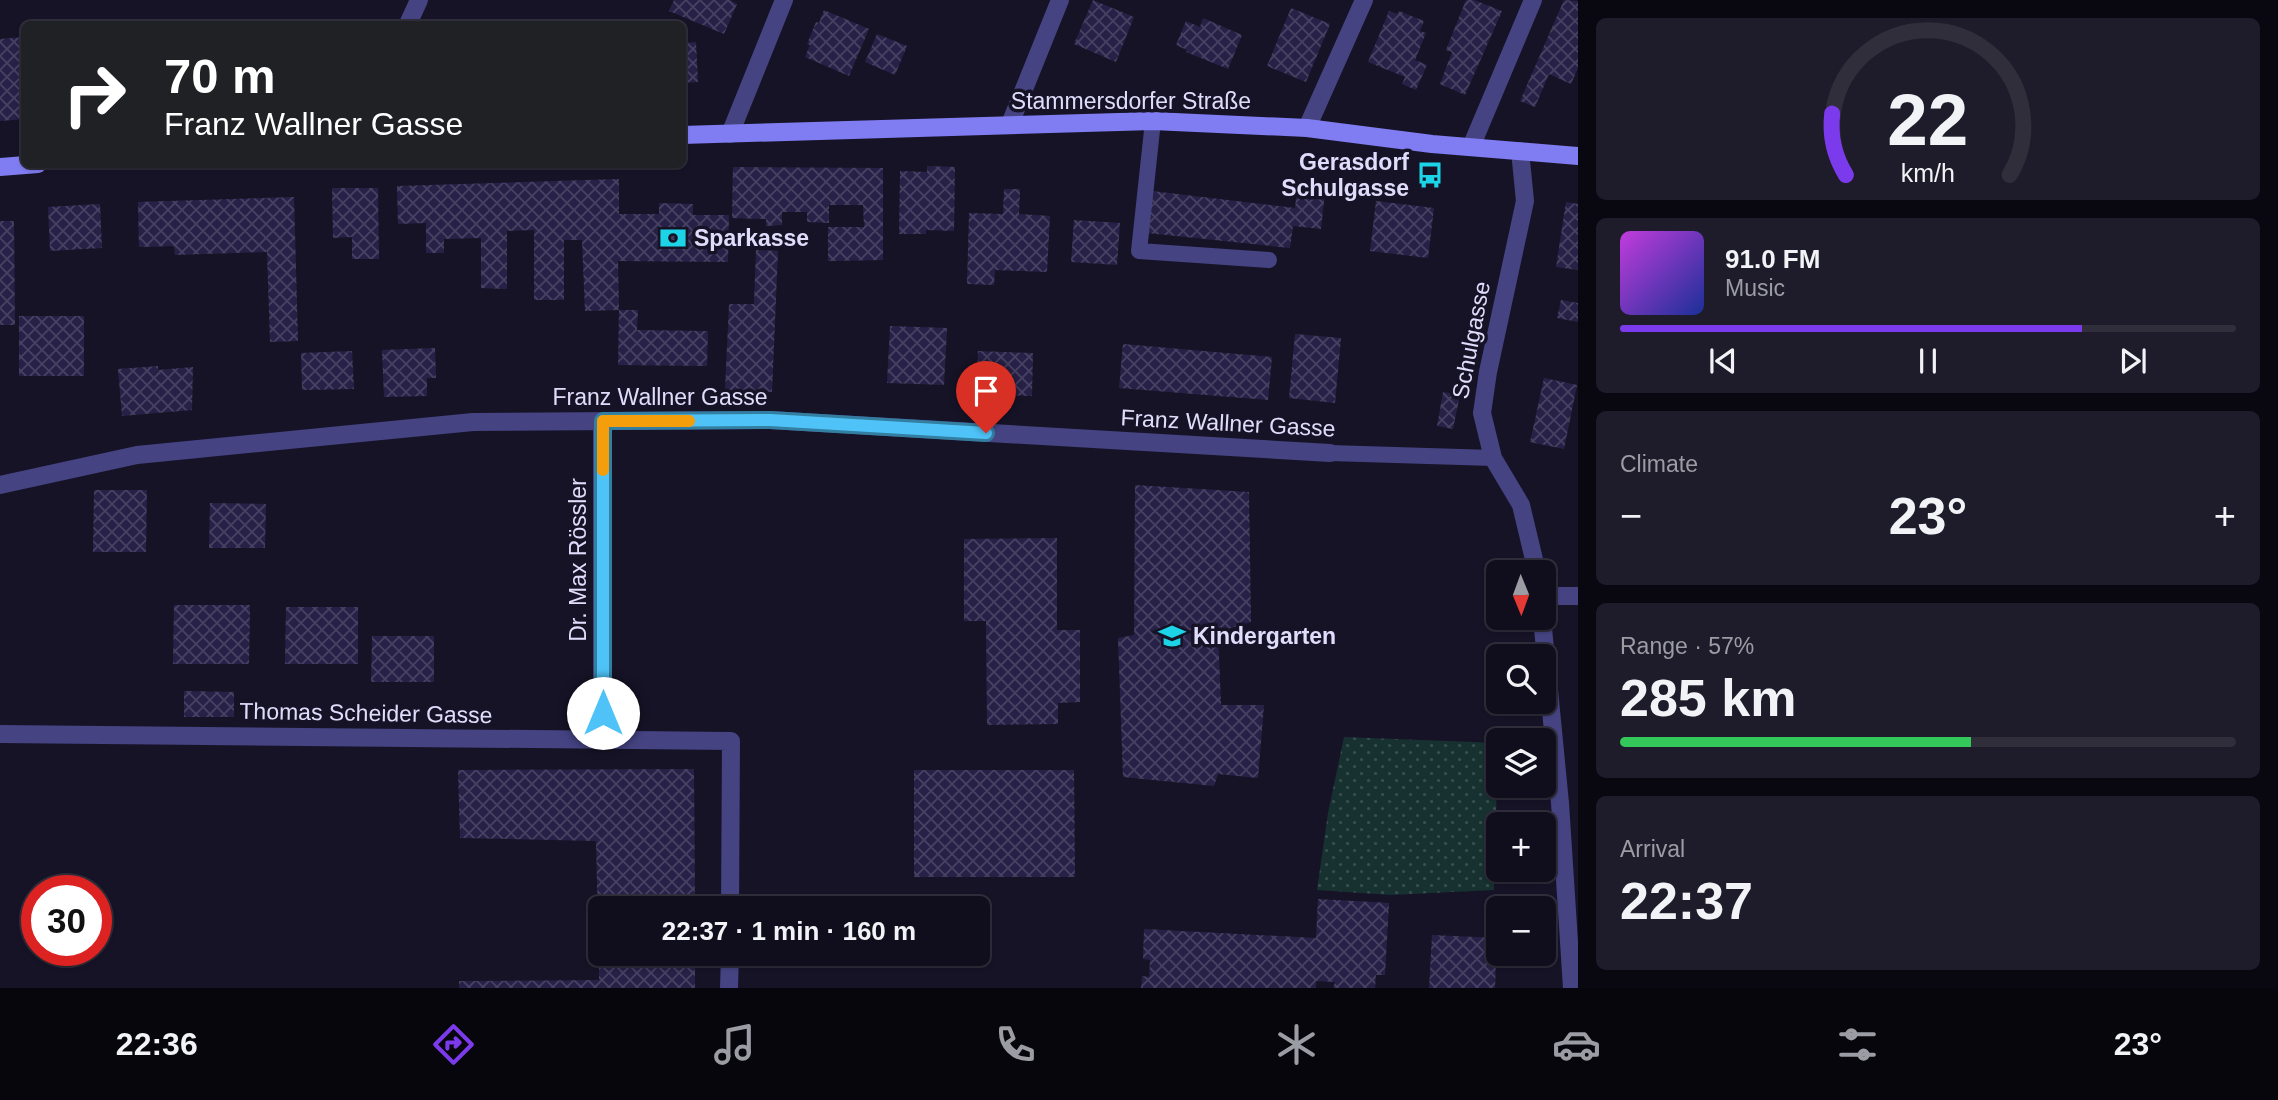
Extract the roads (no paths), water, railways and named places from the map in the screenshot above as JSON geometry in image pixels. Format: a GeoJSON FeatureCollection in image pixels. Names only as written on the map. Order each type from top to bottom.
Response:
{"type":"FeatureCollection","features":[{"type":"Feature","properties":{"kind":"main road","name":"Stammersdorfer Straße"},"geometry":{"type":"LineString","coordinates":[[686,135],[1153,121],[1307,128],[1432,144],[1578,156]]}},
{"type":"Feature","properties":{"kind":"main road"},"geometry":{"type":"LineString","coordinates":[[0,167],[21,165]]}},
{"type":"Feature","properties":{"kind":"street"},"geometry":{"type":"LineString","coordinates":[[409,21],[419,0]]}},
{"type":"Feature","properties":{"kind":"street"},"geometry":{"type":"LineString","coordinates":[[730,134],[784,0]]}},
{"type":"Feature","properties":{"kind":"street"},"geometry":{"type":"LineString","coordinates":[[1010,124],[1060,0]]}},
{"type":"Feature","properties":{"kind":"street"},"geometry":{"type":"LineString","coordinates":[[1307,128],[1364,0]]}},
{"type":"Feature","properties":{"kind":"street"},"geometry":{"type":"LineString","coordinates":[[1471,146],[1533,0]]}},
{"type":"Feature","properties":{"kind":"street","name":"Schulgasse"},"geometry":{"type":"LineString","coordinates":[[1520,150],[1525,201],[1488,372],[1482,413],[1493,458],[1521,505],[1533,560]]}},
{"type":"Feature","properties":{"kind":"street","name":"Franz Wallner Gasse"},"geometry":{"type":"LineString","coordinates":[[0,485],[151,453],[473,422],[770,420],[1330,453]]}},
{"type":"Feature","properties":{"kind":"street","name":"Dr. Max Rössler"},"geometry":{"type":"LineString","coordinates":[[603,421],[603,740]]}},
{"type":"Feature","properties":{"kind":"street"},"geometry":{"type":"LineString","coordinates":[[1556,596],[1578,596]]}},
{"type":"Feature","properties":{"kind":"street"},"geometry":{"type":"LineString","coordinates":[[1543,630],[1560,803],[1572,988]]}},
{"type":"Feature","properties":{"kind":"street","name":"Thomas Scheider Gasse"},"geometry":{"type":"LineString","coordinates":[[0,734],[731,741],[730,896]]}},
{"type":"Feature","properties":{"kind":"street"},"geometry":{"type":"LineString","coordinates":[[729,988],[730,966]]}},
{"type":"Feature","properties":{"kind":"lane"},"geometry":{"type":"LineString","coordinates":[[1153,121],[1139,251],[1269,260]]}},
{"type":"Feature","properties":{"kind":"lane","name":"Franz Wallner Gasse"},"geometry":{"type":"LineString","coordinates":[[1330,453],[1493,458]]}},
{"type":"Feature","properties":{"kind":"place","name":"Gerasdorf Schulgasse"},"geometry":{"type":"Point","coordinates":[1430,175]}},
{"type":"Feature","properties":{"kind":"place","name":"Sparkasse"},"geometry":{"type":"Point","coordinates":[673,238]}},
{"type":"Feature","properties":{"kind":"place","name":"Kindergarten"},"geometry":{"type":"Point","coordinates":[1172,636]}}]}
